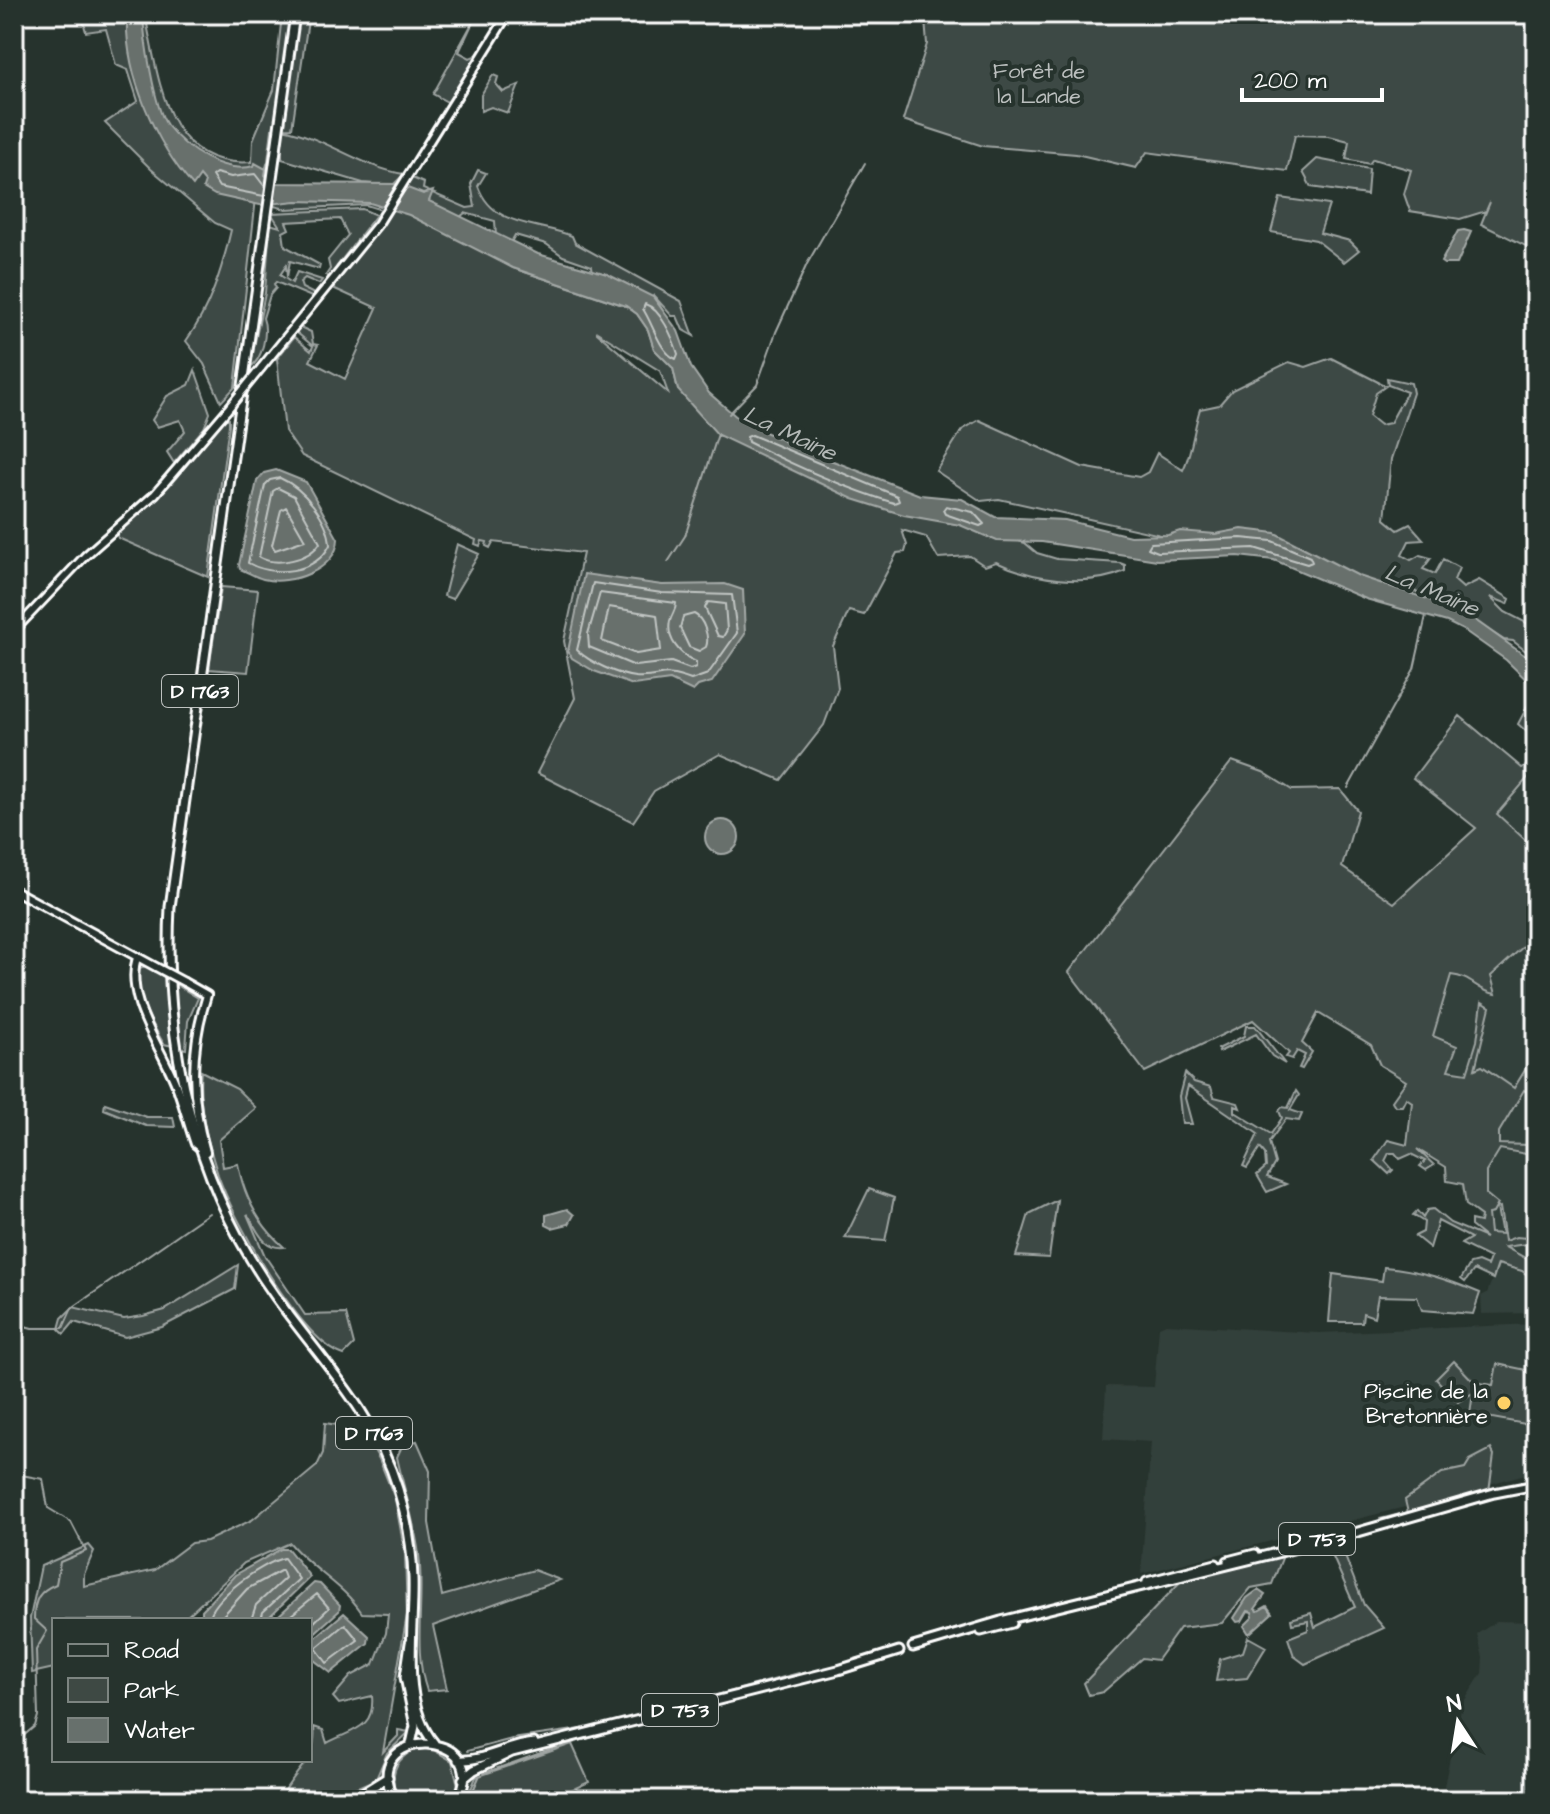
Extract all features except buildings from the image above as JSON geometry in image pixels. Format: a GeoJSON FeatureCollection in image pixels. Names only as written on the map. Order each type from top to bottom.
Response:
{"type":"FeatureCollection","features":[{"type":"Feature","properties":{"kind":"main road","name":"D 1763"},"geometry":{"type":"LineString","coordinates":[[295,14],[170,907],[168,969],[172,1019],[184,1086],[200,1148],[229,1218],[263,1278],[352,1395],[386,1457],[410,1540],[414,1686],[423,1727],[434,1743]]}},
{"type":"Feature","properties":{"kind":"main road","name":"D 753"},"geometry":{"type":"LineString","coordinates":[[463,1779],[474,1770],[512,1752],[793,1680],[1001,1621],[1534,1485]]}},
{"type":"Feature","properties":{"kind":"main road","name":"D 1763"},"geometry":{"type":"LineString","coordinates":[[411,1744],[415,1726],[405,1677],[414,1618]]}},
{"type":"Feature","properties":{"kind":"main road","name":"D 753"},"geometry":{"type":"LineString","coordinates":[[458,1760],[471,1760],[516,1744],[568,1739]]}},
{"type":"Feature","properties":{"kind":"main road"},"geometry":{"type":"LineString","coordinates":[[367,1800],[393,1799],[388,1777],[394,1758],[411,1744],[434,1743],[458,1760],[463,1779],[457,1800]]}},
{"type":"Feature","properties":{"kind":"main road"},"geometry":{"type":"LineString","coordinates":[[351,1800],[388,1777]]}},
{"type":"Feature","properties":{"kind":"street"},"geometry":{"type":"LineString","coordinates":[[14,631],[85,556],[155,494],[261,368],[386,211],[443,124],[481,54],[508,14]]}},
{"type":"Feature","properties":{"kind":"street"},"geometry":{"type":"LineString","coordinates":[[14,890],[207,995],[196,1036],[192,1080],[204,1159]]}},
{"type":"Feature","properties":{"kind":"street"},"geometry":{"type":"LineString","coordinates":[[137,957],[134,977],[143,1013],[176,1085],[195,1144],[200,1148]]}},
{"type":"Feature","properties":{"kind":"shaded area"},"geometry":{"type":"Polygon","coordinates":[[[1536,768],[1536,879],[1534,848],[1497,814],[1536,768]]]}},
{"type":"Feature","properties":{"kind":"shaded area"},"geometry":{"type":"Polygon","coordinates":[[[1536,887],[1536,1270],[1497,1254],[1451,1170],[1464,1075],[1447,1070],[1433,1036],[1451,974],[1465,976],[1477,989],[1536,887]]]}},
{"type":"Feature","properties":{"kind":"shaded area"},"geometry":{"type":"Polygon","coordinates":[[[1498,1264],[1536,1277],[1536,1313],[1482,1314],[1481,1296],[1487,1293],[1498,1264]]]}},
{"type":"Feature","properties":{"kind":"shaded area"},"geometry":{"type":"Polygon","coordinates":[[[1166,1324],[1318,1333],[1536,1324],[1536,1471],[1490,1484],[1494,1456],[1490,1449],[1465,1468],[1442,1473],[1405,1500],[1405,1507],[1141,1574],[1151,1442],[1103,1439],[1106,1386],[1154,1387],[1159,1327],[1166,1324]]]}},
{"type":"Feature","properties":{"kind":"shaded area"},"geometry":{"type":"Polygon","coordinates":[[[1497,1621],[1536,1622],[1536,1800],[1449,1800],[1444,1786],[1455,1733],[1463,1703],[1482,1673],[1483,1657],[1477,1634],[1497,1621]]]}},
{"type":"Feature","properties":{"kind":"green space"},"geometry":{"type":"Polygon","coordinates":[[[92,14],[149,14],[147,24],[164,97],[173,119],[186,138],[202,152],[224,161],[252,162],[253,140],[274,90],[282,14],[309,14],[292,128],[272,129],[268,161],[256,198],[235,387],[221,402],[204,364],[186,341],[214,288],[231,230],[215,223],[151,169],[105,123],[138,101],[128,70],[116,65],[106,29],[86,32],[83,21],[92,14]]]}},
{"type":"Feature","properties":{"kind":"green space","name":"Forêt de la Lande"},"geometry":{"type":"Polygon","coordinates":[[[929,14],[1536,14],[1536,251],[1481,224],[1490,202],[1486,211],[1460,219],[1410,211],[1404,194],[1411,170],[1373,159],[1369,164],[1346,159],[1349,141],[1329,136],[1295,135],[1287,171],[1147,152],[1136,168],[1076,154],[983,146],[903,120],[927,44],[925,20],[929,14]]]}},
{"type":"Feature","properties":{"kind":"green space"},"geometry":{"type":"Polygon","coordinates":[[[474,20],[459,52],[470,58],[477,55],[451,104],[433,94],[474,20]]]}},
{"type":"Feature","properties":{"kind":"green space"},"geometry":{"type":"Polygon","coordinates":[[[493,75],[498,77],[496,84],[503,92],[519,85],[508,113],[491,107],[481,111],[481,95],[493,75]]]}},
{"type":"Feature","properties":{"kind":"green space"},"geometry":{"type":"Polygon","coordinates":[[[282,129],[313,138],[372,165],[404,174],[392,186],[363,183],[282,159],[282,129]]]}},
{"type":"Feature","properties":{"kind":"green space"},"geometry":{"type":"Polygon","coordinates":[[[1317,159],[1369,169],[1367,195],[1311,187],[1303,172],[1317,159]]]}},
{"type":"Feature","properties":{"kind":"green space"},"geometry":{"type":"Polygon","coordinates":[[[478,170],[486,173],[478,186],[494,210],[518,222],[572,236],[575,243],[681,301],[694,336],[683,330],[677,316],[672,316],[653,295],[670,322],[666,323],[593,273],[592,266],[563,256],[546,244],[515,235],[510,244],[496,236],[495,221],[465,213],[460,217],[406,196],[405,183],[412,178],[424,183],[423,189],[467,208],[475,207],[471,184],[478,170]]]}},
{"type":"Feature","properties":{"kind":"green space"},"geometry":{"type":"Polygon","coordinates":[[[1280,198],[1329,205],[1320,233],[1350,241],[1359,250],[1344,262],[1316,240],[1271,232],[1280,198]]]}},
{"type":"Feature","properties":{"kind":"green space"},"geometry":{"type":"Polygon","coordinates":[[[359,199],[421,216],[513,268],[626,306],[637,314],[648,330],[654,349],[673,368],[678,390],[946,520],[1025,543],[1037,553],[1057,559],[1120,563],[1125,565],[1125,571],[1094,579],[1060,579],[1026,573],[996,562],[985,566],[970,556],[938,558],[926,537],[902,530],[907,545],[905,552],[897,553],[864,615],[849,611],[833,646],[838,688],[824,725],[781,780],[720,754],[654,791],[633,822],[537,773],[575,698],[564,641],[583,553],[493,542],[490,548],[486,546],[487,542],[482,541],[480,546],[475,544],[476,540],[302,456],[285,431],[277,359],[294,337],[311,351],[313,346],[296,332],[300,327],[311,332],[313,344],[318,345],[310,361],[345,379],[377,308],[333,288],[388,212],[366,205],[286,209],[274,206],[274,201],[359,199]],[[597,332],[668,393],[660,371],[597,332]]]}},
{"type":"Feature","properties":{"kind":"green space"},"geometry":{"type":"Polygon","coordinates":[[[362,209],[376,215],[337,266],[331,280],[326,275],[330,269],[328,260],[348,235],[340,219],[286,222],[289,229],[283,232],[285,246],[320,265],[319,269],[290,261],[287,277],[286,266],[280,275],[292,283],[297,272],[322,280],[319,284],[305,278],[300,282],[302,288],[316,295],[314,298],[276,282],[274,284],[276,288],[270,295],[263,318],[263,345],[250,367],[265,293],[270,224],[280,227],[271,213],[362,209]]]}},
{"type":"Feature","properties":{"kind":"green space"},"geometry":{"type":"Polygon","coordinates":[[[1331,358],[1386,386],[1376,393],[1369,416],[1380,425],[1390,423],[1407,392],[1388,385],[1387,378],[1411,383],[1413,393],[1391,459],[1385,519],[1398,530],[1410,524],[1424,540],[1409,541],[1402,555],[1411,560],[1420,555],[1431,558],[1423,569],[1435,574],[1443,559],[1459,568],[1454,580],[1463,588],[1479,580],[1510,599],[1508,604],[1490,597],[1505,612],[1536,628],[1536,659],[1513,641],[1504,640],[1435,596],[999,499],[981,501],[936,471],[962,430],[979,420],[1082,467],[1139,477],[1148,472],[1157,453],[1183,470],[1200,409],[1219,405],[1232,390],[1289,362],[1306,367],[1331,358]]]}},
{"type":"Feature","properties":{"kind":"green space"},"geometry":{"type":"Polygon","coordinates":[[[195,370],[210,413],[204,428],[174,463],[167,452],[185,431],[180,420],[157,427],[152,420],[167,396],[189,385],[195,370]]]}},
{"type":"Feature","properties":{"kind":"green space"},"geometry":{"type":"Polygon","coordinates":[[[225,419],[229,419],[229,425],[208,577],[118,538],[117,534],[169,486],[225,419]]]}},
{"type":"Feature","properties":{"kind":"green space"},"geometry":{"type":"Polygon","coordinates":[[[457,544],[479,554],[452,599],[444,596],[457,544]]]}},
{"type":"Feature","properties":{"kind":"green space"},"geometry":{"type":"Polygon","coordinates":[[[221,587],[258,590],[248,672],[209,669],[221,587]]]}},
{"type":"Feature","properties":{"kind":"green space"},"geometry":{"type":"Polygon","coordinates":[[[1536,690],[1536,740],[1518,724],[1536,690]]]}},
{"type":"Feature","properties":{"kind":"green space"},"geometry":{"type":"Polygon","coordinates":[[[1460,716],[1522,768],[1536,760],[1536,768],[1497,814],[1534,848],[1536,887],[1530,903],[1536,916],[1536,935],[1491,976],[1496,994],[1451,975],[1433,1036],[1457,1046],[1448,1070],[1467,1073],[1477,1041],[1482,1002],[1490,1007],[1475,1069],[1482,1066],[1514,1088],[1530,1062],[1528,1056],[1536,1057],[1531,1081],[1536,1084],[1536,1096],[1524,1090],[1499,1132],[1499,1144],[1529,1145],[1529,1150],[1536,1151],[1536,1156],[1500,1149],[1486,1172],[1486,1194],[1498,1204],[1493,1213],[1488,1214],[1490,1233],[1502,1234],[1497,1208],[1500,1207],[1505,1241],[1516,1237],[1527,1238],[1533,1228],[1536,1231],[1536,1239],[1505,1247],[1536,1264],[1536,1277],[1531,1278],[1522,1271],[1498,1264],[1493,1279],[1474,1270],[1465,1282],[1461,1279],[1470,1264],[1478,1262],[1487,1266],[1490,1258],[1461,1244],[1471,1238],[1438,1221],[1430,1248],[1415,1236],[1423,1232],[1424,1222],[1413,1215],[1417,1211],[1423,1218],[1427,1210],[1433,1209],[1450,1223],[1486,1238],[1471,1226],[1471,1220],[1480,1222],[1481,1216],[1466,1205],[1463,1184],[1447,1181],[1446,1167],[1417,1149],[1434,1165],[1426,1170],[1420,1166],[1425,1161],[1411,1154],[1400,1159],[1395,1153],[1389,1153],[1385,1161],[1393,1170],[1389,1174],[1374,1160],[1388,1140],[1407,1145],[1412,1102],[1406,1098],[1402,1106],[1395,1106],[1392,1101],[1406,1081],[1380,1065],[1371,1045],[1318,1013],[1302,1043],[1312,1052],[1302,1069],[1299,1068],[1305,1055],[1297,1051],[1292,1059],[1286,1057],[1289,1053],[1253,1020],[1145,1072],[1069,972],[1232,761],[1263,772],[1292,790],[1340,789],[1358,811],[1342,867],[1394,903],[1476,828],[1413,778],[1460,716]]]}},
{"type":"Feature","properties":{"kind":"green space"},"geometry":{"type":"Polygon","coordinates":[[[146,966],[198,998],[188,1021],[186,1049],[164,1044],[149,1017],[138,978],[139,968],[146,966]]]}},
{"type":"Feature","properties":{"kind":"green space"},"geometry":{"type":"Polygon","coordinates":[[[1246,1026],[1255,1026],[1285,1064],[1272,1056],[1256,1034],[1219,1052],[1218,1049],[1244,1036],[1246,1026]]]}},
{"type":"Feature","properties":{"kind":"green space"},"geometry":{"type":"Polygon","coordinates":[[[201,1071],[237,1089],[256,1108],[219,1140],[223,1167],[238,1164],[254,1210],[284,1247],[276,1247],[265,1241],[247,1214],[265,1256],[305,1315],[346,1314],[354,1345],[344,1355],[327,1345],[289,1303],[238,1219],[218,1175],[207,1137],[202,1110],[201,1071]]]}},
{"type":"Feature","properties":{"kind":"green space"},"geometry":{"type":"Polygon","coordinates":[[[1185,1073],[1194,1082],[1211,1087],[1214,1097],[1238,1103],[1240,1108],[1235,1106],[1235,1112],[1271,1134],[1282,1118],[1279,1111],[1282,1107],[1288,1108],[1296,1091],[1299,1095],[1290,1110],[1302,1114],[1299,1121],[1286,1119],[1269,1142],[1275,1163],[1267,1177],[1286,1184],[1267,1192],[1257,1175],[1266,1167],[1265,1154],[1260,1148],[1247,1168],[1243,1166],[1258,1134],[1188,1086],[1185,1098],[1192,1124],[1182,1124],[1179,1096],[1185,1073]]]}},
{"type":"Feature","properties":{"kind":"green space"},"geometry":{"type":"Polygon","coordinates":[[[105,1103],[146,1117],[173,1117],[175,1127],[146,1126],[104,1109],[105,1103]]]}},
{"type":"Feature","properties":{"kind":"green space"},"geometry":{"type":"Polygon","coordinates":[[[869,1189],[894,1198],[885,1241],[845,1238],[869,1189]]]}},
{"type":"Feature","properties":{"kind":"green space"},"geometry":{"type":"Polygon","coordinates":[[[1057,1200],[1049,1258],[1016,1256],[1029,1214],[1057,1200]]]}},
{"type":"Feature","properties":{"kind":"green space"},"geometry":{"type":"Polygon","coordinates":[[[238,1265],[235,1289],[162,1327],[125,1337],[74,1322],[64,1334],[59,1329],[62,1318],[73,1307],[124,1319],[165,1310],[238,1265]]]}},
{"type":"Feature","properties":{"kind":"green space"},"geometry":{"type":"Polygon","coordinates":[[[1384,1267],[1434,1276],[1480,1293],[1473,1314],[1422,1310],[1417,1297],[1378,1296],[1374,1317],[1363,1313],[1362,1322],[1329,1322],[1333,1274],[1382,1281],[1384,1267]]]}},
{"type":"Feature","properties":{"kind":"green space","name":"Piscine de la Bretonnière"},"geometry":{"type":"Polygon","coordinates":[[[1454,1361],[1474,1382],[1493,1385],[1497,1364],[1536,1372],[1536,1426],[1470,1414],[1473,1393],[1458,1402],[1436,1379],[1454,1361]]]}},
{"type":"Feature","properties":{"kind":"green space"},"geometry":{"type":"Polygon","coordinates":[[[325,1423],[362,1429],[379,1459],[395,1499],[405,1554],[407,1615],[383,1752],[398,1736],[398,1730],[409,1732],[387,1753],[376,1779],[328,1800],[280,1800],[305,1762],[312,1762],[314,1727],[323,1730],[327,1743],[366,1722],[372,1707],[372,1696],[339,1704],[333,1697],[351,1676],[374,1664],[386,1633],[388,1614],[362,1613],[346,1594],[290,1543],[244,1563],[185,1618],[52,1618],[52,1668],[32,1673],[30,1618],[41,1566],[89,1545],[94,1551],[84,1574],[84,1586],[155,1570],[191,1543],[207,1541],[252,1520],[317,1466],[323,1453],[325,1423]]]}},
{"type":"Feature","properties":{"kind":"green space"},"geometry":{"type":"Polygon","coordinates":[[[417,1441],[430,1471],[429,1523],[442,1596],[534,1570],[560,1580],[433,1626],[447,1689],[427,1691],[419,1641],[419,1555],[397,1457],[403,1444],[417,1441]]]}},
{"type":"Feature","properties":{"kind":"green space"},"geometry":{"type":"Polygon","coordinates":[[[1491,1449],[1494,1455],[1489,1492],[1408,1513],[1405,1500],[1442,1473],[1465,1468],[1470,1460],[1491,1449]]]}},
{"type":"Feature","properties":{"kind":"green space"},"geometry":{"type":"Polygon","coordinates":[[[1339,1541],[1364,1605],[1384,1628],[1305,1664],[1294,1656],[1288,1638],[1308,1630],[1308,1621],[1292,1624],[1291,1619],[1311,1613],[1315,1627],[1355,1607],[1328,1546],[1339,1541]]]}},
{"type":"Feature","properties":{"kind":"green space"},"geometry":{"type":"Polygon","coordinates":[[[1284,1553],[1272,1584],[1251,1588],[1222,1623],[1180,1628],[1157,1660],[1142,1658],[1103,1692],[1089,1695],[1084,1683],[1182,1580],[1284,1553]]]}},
{"type":"Feature","properties":{"kind":"green space"},"geometry":{"type":"Polygon","coordinates":[[[1248,1637],[1266,1647],[1247,1678],[1216,1681],[1220,1659],[1243,1652],[1248,1637]]]}},
{"type":"Feature","properties":{"kind":"green space"},"geometry":{"type":"Polygon","coordinates":[[[572,1744],[589,1782],[549,1800],[466,1800],[476,1777],[572,1744]]]}},
{"type":"Feature","properties":{"kind":"green space"},"geometry":{"type":"Polygon","coordinates":[[[417,1748],[430,1748],[452,1761],[458,1785],[451,1800],[399,1800],[394,1784],[395,1770],[409,1752],[417,1748]]]}},
{"type":"Feature","properties":{"kind":"water"},"geometry":{"type":"Polygon","coordinates":[[[127,14],[143,14],[150,71],[162,116],[175,134],[195,151],[230,166],[242,168],[254,166],[255,163],[266,169],[265,175],[275,183],[397,184],[423,194],[433,191],[429,201],[538,254],[607,274],[653,297],[678,331],[691,367],[709,393],[739,419],[792,445],[920,495],[962,499],[995,517],[1065,520],[1130,536],[1168,535],[1180,531],[1215,534],[1242,529],[1275,533],[1359,576],[1461,610],[1531,660],[1536,666],[1536,689],[1506,660],[1447,622],[1366,599],[1274,560],[1238,556],[1157,560],[1042,542],[997,541],[960,525],[904,515],[853,499],[718,435],[678,390],[673,368],[654,349],[648,330],[637,314],[626,306],[513,268],[409,215],[370,203],[296,201],[260,205],[215,195],[203,188],[205,182],[200,176],[193,186],[166,149],[145,106],[131,60],[127,14]]]}},
{"type":"Feature","properties":{"kind":"water"},"geometry":{"type":"Polygon","coordinates":[[[1458,231],[1471,232],[1457,264],[1444,264],[1441,262],[1458,231]]]}},
{"type":"Feature","properties":{"kind":"water"},"geometry":{"type":"Polygon","coordinates":[[[276,470],[306,482],[338,539],[336,550],[321,567],[298,578],[274,581],[257,577],[240,569],[239,565],[257,481],[264,473],[276,470]]]}},
{"type":"Feature","properties":{"kind":"water"},"geometry":{"type":"Polygon","coordinates":[[[584,574],[662,585],[725,584],[743,590],[745,634],[712,682],[693,691],[670,680],[633,685],[594,671],[572,658],[568,651],[584,574]]]}},
{"type":"Feature","properties":{"kind":"water"},"geometry":{"type":"Polygon","coordinates":[[[722,820],[734,825],[739,837],[734,849],[722,854],[710,849],[705,837],[710,825],[722,820]]]}},
{"type":"Feature","properties":{"kind":"water"},"geometry":{"type":"Polygon","coordinates":[[[567,1209],[574,1215],[569,1224],[552,1228],[546,1225],[546,1215],[567,1209]]]}},
{"type":"Feature","properties":{"kind":"water"},"geometry":{"type":"Polygon","coordinates":[[[281,1549],[288,1549],[310,1577],[268,1618],[202,1618],[202,1610],[235,1575],[281,1549]]]}},
{"type":"Feature","properties":{"kind":"water"},"geometry":{"type":"Polygon","coordinates":[[[314,1583],[320,1584],[340,1605],[339,1611],[312,1635],[312,1618],[277,1617],[314,1583]]]}},
{"type":"Feature","properties":{"kind":"water"},"geometry":{"type":"Polygon","coordinates":[[[1258,1590],[1265,1595],[1255,1609],[1258,1611],[1267,1606],[1272,1613],[1249,1634],[1244,1626],[1253,1617],[1252,1612],[1248,1611],[1242,1621],[1237,1622],[1234,1618],[1247,1598],[1258,1590]]]}},
{"type":"Feature","properties":{"kind":"water"},"geometry":{"type":"Polygon","coordinates":[[[344,1613],[369,1636],[368,1643],[331,1673],[312,1659],[312,1640],[344,1613]]]}},
{"type":"Feature","properties":{"kind":"waterway","name":"La Maine"},"geometry":{"type":"LineString","coordinates":[[729,414],[757,385],[776,332],[807,264],[865,163]]}},
{"type":"Feature","properties":{"kind":"waterway"},"geometry":{"type":"LineString","coordinates":[[668,562],[685,536],[718,434]]}},
{"type":"Feature","properties":{"kind":"waterway","name":"La Maine"},"geometry":{"type":"LineString","coordinates":[[1348,788],[1414,669],[1426,616]]}},
{"type":"Feature","properties":{"kind":"waterway"},"geometry":{"type":"LineString","coordinates":[[14,1323],[32,1328],[63,1328],[72,1308],[209,1213]]}},
{"type":"Feature","properties":{"kind":"waterway"},"geometry":{"type":"LineString","coordinates":[[14,1429],[22,1445],[18,1464],[21,1475],[43,1479],[48,1508],[71,1522],[86,1551],[60,1562],[56,1584],[45,1590],[36,1601],[34,1619],[47,1631],[36,1650],[38,1716],[35,1726],[14,1744]]}},
{"type":"Feature","properties":{"kind":"waterway"},"geometry":{"type":"LineString","coordinates":[[1380,1519],[1445,1503]]}},
{"type":"Feature","properties":{"kind":"waterway"},"geometry":{"type":"LineString","coordinates":[[1432,1514],[1446,1511]]}},
{"type":"Feature","properties":{"kind":"waterway"},"geometry":{"type":"LineString","coordinates":[[467,1751],[512,1739],[602,1726],[799,1673]]}},
{"type":"Feature","properties":{"kind":"waterway"},"geometry":{"type":"LineString","coordinates":[[561,1746],[661,1718]]}},
{"type":"Feature","properties":{"kind":"waterway"},"geometry":{"type":"LineString","coordinates":[[484,1773],[558,1747]]}},
{"type":"Feature","properties":{"kind":"waterway"},"geometry":{"type":"LineString","coordinates":[[469,1800],[479,1777]]}},
{"type":"Feature","properties":{"kind":"waterway"},"geometry":{"type":"LineString","coordinates":[[14,1800],[20,1800]]}},
{"type":"Feature","properties":{"kind":"place","name":"Piscine de la Bretonnière"},"geometry":{"type":"Point","coordinates":[1504,1403]}}]}
